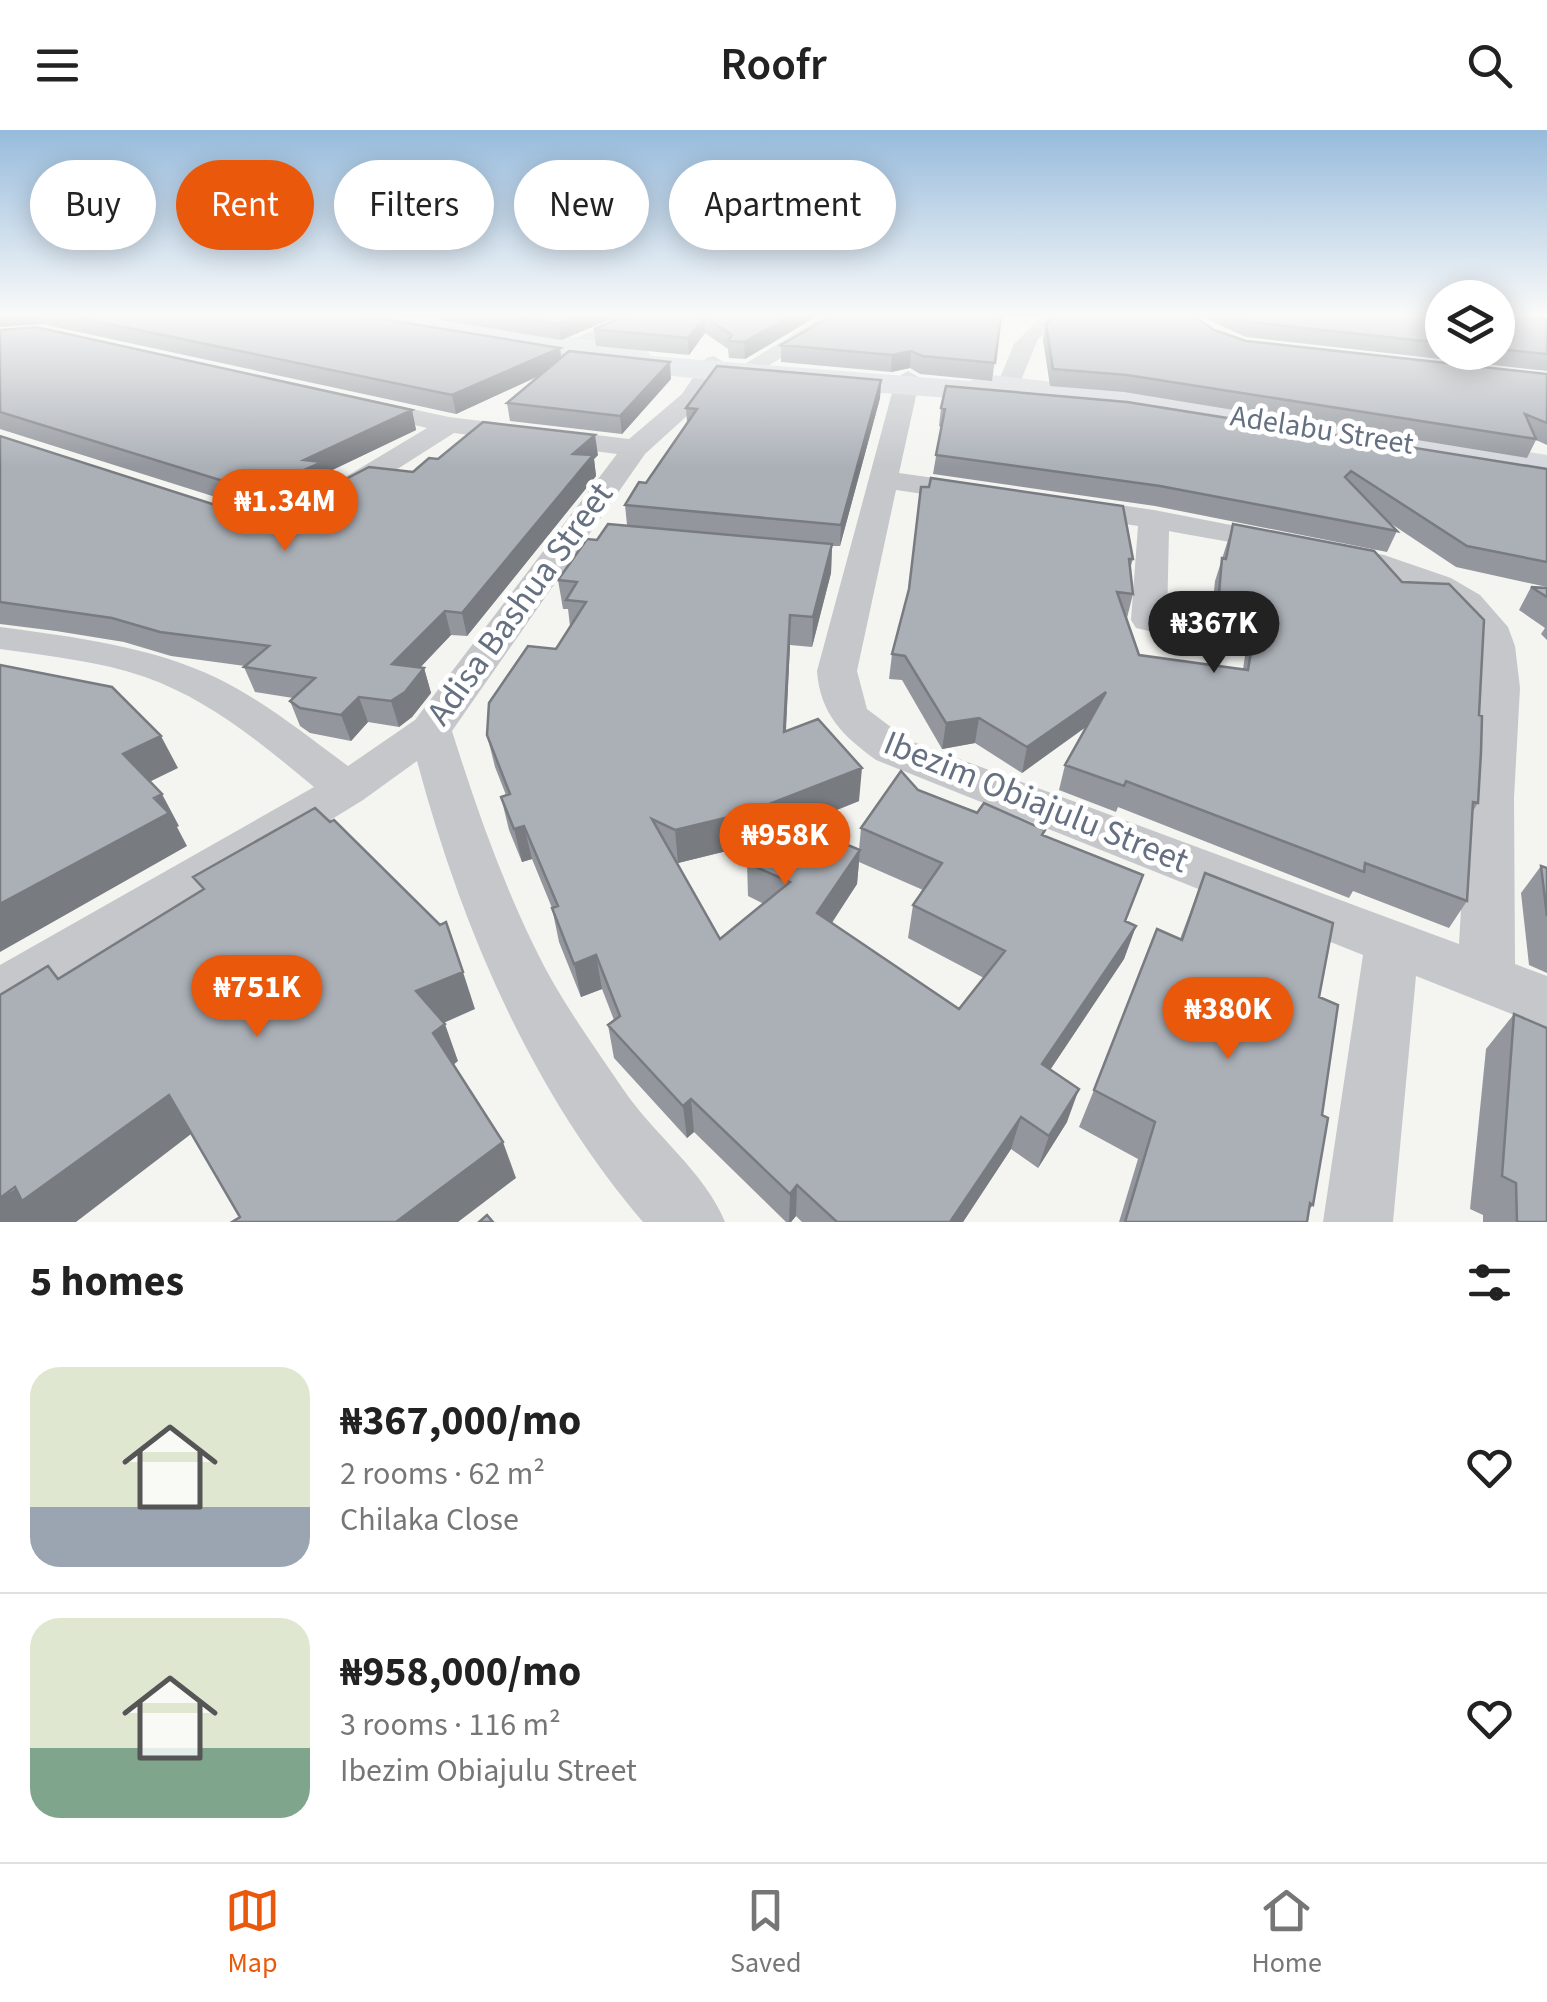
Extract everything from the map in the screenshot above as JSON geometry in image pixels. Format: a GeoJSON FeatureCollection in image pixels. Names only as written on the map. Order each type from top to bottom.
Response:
{"type":"FeatureCollection","features":[{"type":"Feature","properties":{"kind":"main road","name":"Adelabu Street"},"geometry":{"type":"LineString","coordinates":[[695,366],[1009,386],[1184,407],[1547,466]]}},
{"type":"Feature","properties":{"kind":"main road","name":"Adelabu Street"},"geometry":{"type":"LineString","coordinates":[[711,368],[752,366],[1123,406],[1547,476]]}},
{"type":"Feature","properties":{"kind":"street"},"geometry":{"type":"LineString","coordinates":[[1009,386],[1015,366]]}},
{"type":"Feature","properties":{"kind":"street","name":"Adisa Bashua Street"},"geometry":{"type":"LineString","coordinates":[[0,994],[347,789],[430,730],[592,536],[635,448],[691,399],[711,368]]}},
{"type":"Feature","properties":{"kind":"street","name":"Ibezim Obiajulu Street"},"geometry":{"type":"LineString","coordinates":[[908,382],[882,479],[843,560],[836,671],[838,698],[852,722],[892,750],[1547,1002]]}},
{"type":"Feature","properties":{"kind":"street"},"geometry":{"type":"LineString","coordinates":[[334,398],[448,425],[635,448]]}},
{"type":"Feature","properties":{"kind":"street"},"geometry":{"type":"LineString","coordinates":[[304,510],[362,480],[448,425]]}},
{"type":"Feature","properties":{"kind":"street"},"geometry":{"type":"LineString","coordinates":[[882,479],[1154,519],[1384,566],[1439,585],[1467,602],[1488,627],[1496,646],[1500,688],[1491,798],[1486,979]]}},
{"type":"Feature","properties":{"kind":"street"},"geometry":{"type":"LineString","coordinates":[[1149,620],[1154,519]]}},
{"type":"Feature","properties":{"kind":"street"},"geometry":{"type":"LineString","coordinates":[[0,638],[128,659],[182,678],[247,712],[347,789]]}},
{"type":"Feature","properties":{"kind":"street"},"geometry":{"type":"LineString","coordinates":[[430,730],[462,838],[510,956],[545,1023],[621,1145],[690,1222]]}},
{"type":"Feature","properties":{"kind":"street"},"geometry":{"type":"LineString","coordinates":[[1358,1222],[1392,943]]}},
{"type":"Feature","properties":{"kind":"building"},"geometry":{"type":"Polygon","coordinates":[[[0,366],[212,366],[412,410],[304,460],[322,462],[276,483],[236,485],[0,412],[0,366]]]}},
{"type":"Feature","properties":{"kind":"building"},"geometry":{"type":"Polygon","coordinates":[[[312,366],[519,366],[452,395],[312,366]]]}},
{"type":"Feature","properties":{"kind":"building"},"geometry":{"type":"Polygon","coordinates":[[[551,366],[666,366],[620,416],[507,403],[551,366]]]}},
{"type":"Feature","properties":{"kind":"building"},"geometry":{"type":"Polygon","coordinates":[[[717,366],[881,380],[841,525],[625,505],[639,482],[646,483],[697,409],[686,408],[717,366]]]}},
{"type":"Feature","properties":{"kind":"building"},"geometry":{"type":"Polygon","coordinates":[[[1053,366],[1425,366],[1425,370],[1547,374],[1547,423],[1525,414],[1536,439],[1053,366]]]}},
{"type":"Feature","properties":{"kind":"building"},"geometry":{"type":"Polygon","coordinates":[[[946,386],[1127,402],[1547,469],[1547,562],[1467,546],[1351,471],[1345,477],[1397,531],[1160,486],[936,455],[946,386]]]}},
{"type":"Feature","properties":{"kind":"building"},"geometry":{"type":"Polygon","coordinates":[[[483,422],[595,435],[573,454],[593,455],[462,613],[445,611],[392,664],[424,668],[405,692],[391,701],[359,697],[341,715],[300,708],[290,701],[315,678],[244,667],[269,646],[160,632],[112,618],[0,602],[0,436],[231,510],[294,506],[369,467],[413,472],[429,458],[438,459],[483,422]]]}},
{"type":"Feature","properties":{"kind":"building"},"geometry":{"type":"Polygon","coordinates":[[[931,478],[1123,506],[1133,559],[1129,559],[1133,594],[1117,592],[1139,655],[1248,670],[1257,614],[1218,606],[1222,558],[1226,559],[1233,524],[1374,551],[1402,582],[1449,584],[1484,620],[1478,803],[1473,802],[1467,901],[1365,863],[1364,872],[1126,781],[1124,786],[1065,765],[1106,692],[1027,747],[979,718],[946,723],[905,656],[892,654],[909,589],[921,487],[929,487],[931,478]]]}},
{"type":"Feature","properties":{"kind":"building"},"geometry":{"type":"Polygon","coordinates":[[[608,524],[832,544],[813,617],[790,615],[784,732],[818,719],[862,768],[746,813],[675,830],[652,819],[720,939],[790,882],[747,863],[783,818],[860,850],[817,913],[959,1009],[1005,951],[913,905],[942,863],[861,828],[901,771],[918,790],[977,813],[984,803],[1045,830],[1042,835],[1143,875],[1125,921],[1136,926],[1042,1064],[1079,1089],[1049,1136],[1021,1117],[950,1222],[837,1222],[797,1185],[790,1194],[691,1099],[683,1106],[608,1025],[620,1016],[596,955],[574,964],[552,908],[558,906],[524,826],[514,829],[501,797],[510,794],[487,735],[489,703],[528,646],[556,649],[586,602],[566,600],[577,582],[558,580],[587,539],[597,540],[608,524]]]}},
{"type":"Feature","properties":{"kind":"building"},"geometry":{"type":"Polygon","coordinates":[[[1531,587],[1547,588],[1547,597],[1531,587]]]}},
{"type":"Feature","properties":{"kind":"building"},"geometry":{"type":"Polygon","coordinates":[[[0,665],[112,687],[161,736],[123,754],[162,794],[154,798],[169,813],[0,904],[0,665]]]}},
{"type":"Feature","properties":{"kind":"building"},"geometry":{"type":"Polygon","coordinates":[[[315,808],[330,822],[334,820],[440,925],[446,922],[463,972],[416,991],[445,1024],[433,1033],[503,1142],[396,1222],[232,1222],[240,1217],[169,1095],[22,1201],[15,1187],[0,1198],[0,995],[48,966],[58,979],[204,889],[193,877],[315,808]]]}},
{"type":"Feature","properties":{"kind":"building"},"geometry":{"type":"Polygon","coordinates":[[[1541,866],[1547,868],[1547,916],[1541,866]]]}},
{"type":"Feature","properties":{"kind":"building"},"geometry":{"type":"Polygon","coordinates":[[[1205,873],[1333,923],[1319,997],[1338,1005],[1322,1115],[1328,1118],[1307,1222],[1125,1222],[1155,1122],[1094,1090],[1157,929],[1182,940],[1205,873]]]}},
{"type":"Feature","properties":{"kind":"building"},"geometry":{"type":"Polygon","coordinates":[[[1514,1014],[1547,1028],[1547,1222],[1517,1222],[1516,1183],[1502,1176],[1514,1014]]]}}]}
